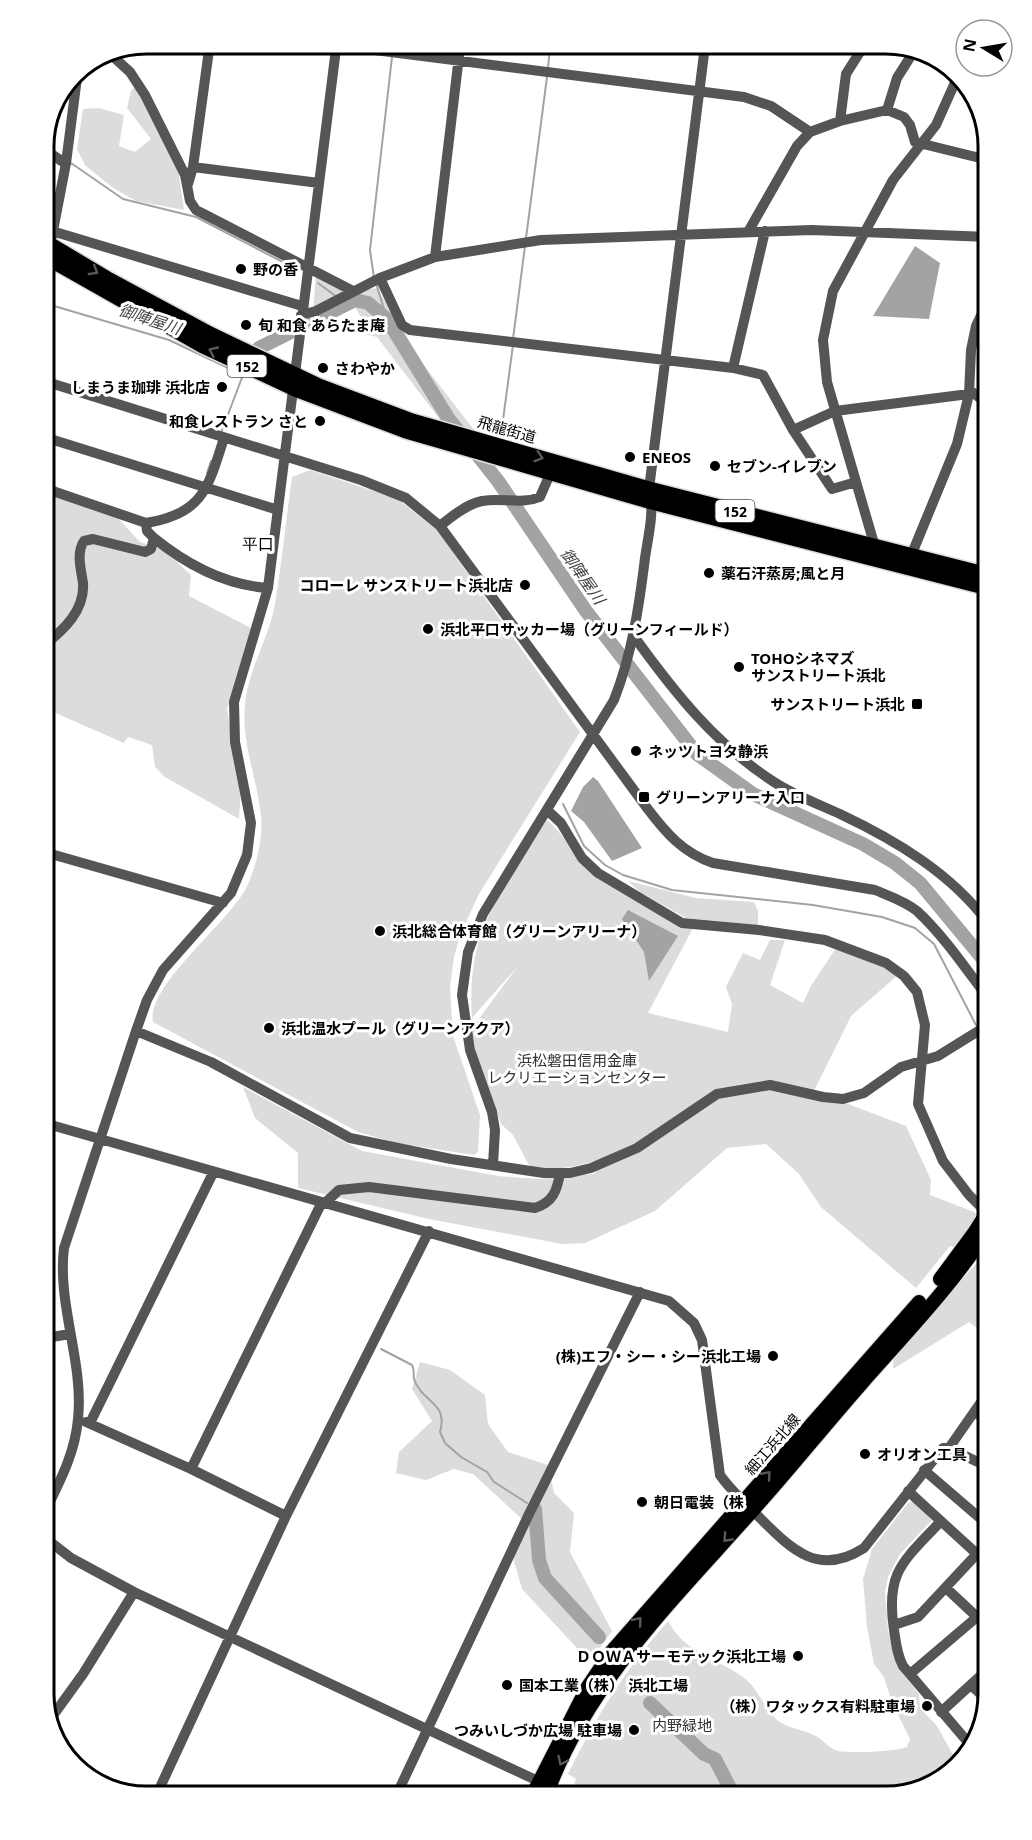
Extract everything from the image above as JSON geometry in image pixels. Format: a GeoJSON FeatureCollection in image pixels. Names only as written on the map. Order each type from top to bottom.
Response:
{"type":"FeatureCollection","features":[{"type":"Feature","properties":{"kind":"highway","name":"飛龍街道"},"geometry":{"type":"LineString","coordinates":[[54,250],[294,382],[406,431],[550,474],[875,547],[978,576]]}},
{"type":"Feature","properties":{"kind":"highway","name":"飛龍街道"},"geometry":{"type":"LineString","coordinates":[[294,382],[412,421],[483,440],[651,496],[978,577]]}},
{"type":"Feature","properties":{"kind":"main road","name":"細江浜北線"},"geometry":{"type":"LineString","coordinates":[[551,1786],[581,1722],[626,1656],[748,1507],[978,1237]]}},
{"type":"Feature","properties":{"kind":"main road","name":"細江浜北線"},"geometry":{"type":"LineString","coordinates":[[536,1786],[586,1688],[612,1651],[748,1507]]}},
{"type":"Feature","properties":{"kind":"street"},"geometry":{"type":"LineString","coordinates":[[187,187],[193,167],[208,54]]}},
{"type":"Feature","properties":{"kind":"street"},"geometry":{"type":"LineString","coordinates":[[54,1493],[68,1464],[78,1419],[78,1389],[63,1281],[64,1248],[147,1000],[163,970],[223,903],[240,877],[250,843],[250,814],[236,742],[234,709],[268,588],[335,54]]}},
{"type":"Feature","properties":{"kind":"street"},"geometry":{"type":"LineString","coordinates":[[410,54],[744,97],[771,106],[810,132]]}},
{"type":"Feature","properties":{"kind":"street"},"geometry":{"type":"LineString","coordinates":[[435,257],[460,54]]}},
{"type":"Feature","properties":{"kind":"street"},"geometry":{"type":"LineString","coordinates":[[493,1165],[495,1130],[466,1030],[463,974],[468,952],[483,914],[614,700],[633,639],[704,54]]}},
{"type":"Feature","properties":{"kind":"street"},"geometry":{"type":"LineString","coordinates":[[840,121],[846,74],[859,54]]}},
{"type":"Feature","properties":{"kind":"street"},"geometry":{"type":"LineString","coordinates":[[887,110],[897,78],[910,58]]}},
{"type":"Feature","properties":{"kind":"street"},"geometry":{"type":"LineString","coordinates":[[116,59],[130,72],[145,95],[185,175],[190,201],[196,210],[308,268],[344,296]]}},
{"type":"Feature","properties":{"kind":"street"},"geometry":{"type":"LineString","coordinates":[[875,547],[835,411],[824,363],[823,340],[833,291],[893,180],[936,125],[954,84]]}},
{"type":"Feature","properties":{"kind":"street"},"geometry":{"type":"LineString","coordinates":[[54,216],[67,161],[71,94]]}},
{"type":"Feature","properties":{"kind":"street"},"geometry":{"type":"LineString","coordinates":[[748,232],[797,146],[810,132],[840,121],[887,110],[904,117],[910,125],[915,142],[978,158]]}},
{"type":"Feature","properties":{"kind":"street"},"geometry":{"type":"LineString","coordinates":[[54,154],[67,161]]}},
{"type":"Feature","properties":{"kind":"street"},"geometry":{"type":"LineString","coordinates":[[193,167],[319,183]]}},
{"type":"Feature","properties":{"kind":"street"},"geometry":{"type":"LineString","coordinates":[[734,368],[765,231]]}},
{"type":"Feature","properties":{"kind":"street"},"geometry":{"type":"LineString","coordinates":[[54,248],[302,311],[316,311],[380,278],[435,257],[525,242],[765,231],[865,231],[978,237]]}},
{"type":"Feature","properties":{"kind":"street"},"geometry":{"type":"LineString","coordinates":[[380,278],[402,325],[410,330],[665,362],[734,368],[764,375],[794,430],[832,489],[855,482]]}},
{"type":"Feature","properties":{"kind":"street"},"geometry":{"type":"LineString","coordinates":[[911,556],[957,444],[970,392],[970,361],[978,322]]}},
{"type":"Feature","properties":{"kind":"street"},"geometry":{"type":"LineString","coordinates":[[54,384],[361,480],[406,498],[441,525],[665,831],[696,857],[713,863],[875,890],[897,899],[916,910],[978,986]]}},
{"type":"Feature","properties":{"kind":"street"},"geometry":{"type":"LineString","coordinates":[[794,430],[835,411],[970,392],[978,398]]}},
{"type":"Feature","properties":{"kind":"street"},"geometry":{"type":"LineString","coordinates":[[54,491],[146,522],[177,515],[191,508],[206,489],[224,438]]}},
{"type":"Feature","properties":{"kind":"street"},"geometry":{"type":"LineString","coordinates":[[54,440],[278,510]]}},
{"type":"Feature","properties":{"kind":"street"},"geometry":{"type":"LineString","coordinates":[[441,525],[458,512],[482,501],[529,501],[540,497],[550,474]]}},
{"type":"Feature","properties":{"kind":"street"},"geometry":{"type":"LineString","coordinates":[[146,522],[147,531],[180,559],[238,584],[268,588]]}},
{"type":"Feature","properties":{"kind":"street"},"geometry":{"type":"LineString","coordinates":[[54,636],[71,620],[81,602],[83,584],[80,550],[84,541],[93,539],[145,552],[151,549],[154,538]]}},
{"type":"Feature","properties":{"kind":"street"},"geometry":{"type":"LineString","coordinates":[[633,639],[702,724],[738,757],[776,783],[885,837],[921,859],[955,888],[978,912]]}},
{"type":"Feature","properties":{"kind":"street"},"geometry":{"type":"LineString","coordinates":[[547,810],[561,823],[582,858],[598,873],[681,923],[759,930],[825,940],[897,970],[911,984],[921,1002],[925,1025],[918,1104],[932,1140],[953,1175],[978,1201]]}},
{"type":"Feature","properties":{"kind":"street"},"geometry":{"type":"LineString","coordinates":[[54,855],[223,903]]}},
{"type":"Feature","properties":{"kind":"street"},"geometry":{"type":"LineString","coordinates":[[136,1031],[211,1062],[350,1138],[393,1149],[560,1173],[591,1168],[637,1148],[717,1094],[770,1086],[843,1098],[864,1093],[901,1067],[938,1056],[978,1032]]}},
{"type":"Feature","properties":{"kind":"street"},"geometry":{"type":"LineString","coordinates":[[54,1126],[213,1173],[429,1231],[669,1301],[694,1323],[702,1340],[720,1475],[748,1507],[801,1554],[823,1560],[834,1560],[854,1554],[864,1548],[924,1470],[941,1450],[948,1448],[978,1407]]}},
{"type":"Feature","properties":{"kind":"street"},"geometry":{"type":"LineString","coordinates":[[90,1423],[213,1173]]}},
{"type":"Feature","properties":{"kind":"street"},"geometry":{"type":"LineString","coordinates":[[191,1469],[324,1202],[339,1190],[369,1187],[535,1208],[547,1204],[554,1195],[560,1173]]}},
{"type":"Feature","properties":{"kind":"street"},"geometry":{"type":"LineString","coordinates":[[161,1786],[286,1516],[429,1231]]}},
{"type":"Feature","properties":{"kind":"street"},"geometry":{"type":"LineString","coordinates":[[401,1786],[529,1514],[640,1292]]}},
{"type":"Feature","properties":{"kind":"street"},"geometry":{"type":"LineString","coordinates":[[54,1337],[70,1334]]}},
{"type":"Feature","properties":{"kind":"street"},"geometry":{"type":"LineString","coordinates":[[974,1413],[978,1414]]}},
{"type":"Feature","properties":{"kind":"street"},"geometry":{"type":"LineString","coordinates":[[78,1419],[191,1469],[286,1516]]}},
{"type":"Feature","properties":{"kind":"street"},"geometry":{"type":"LineString","coordinates":[[948,1448],[978,1462]]}},
{"type":"Feature","properties":{"kind":"street"},"geometry":{"type":"LineString","coordinates":[[924,1470],[978,1516]]}},
{"type":"Feature","properties":{"kind":"street"},"geometry":{"type":"LineString","coordinates":[[894,1625],[918,1617],[977,1554],[908,1491]]}},
{"type":"Feature","properties":{"kind":"street"},"geometry":{"type":"LineString","coordinates":[[941,1521],[897,1572],[891,1594],[894,1625],[899,1659],[965,1739]]}},
{"type":"Feature","properties":{"kind":"street"},"geometry":{"type":"LineString","coordinates":[[54,1544],[81,1564],[134,1592],[538,1781]]}},
{"type":"Feature","properties":{"kind":"street"},"geometry":{"type":"LineString","coordinates":[[910,1674],[977,1617],[946,1588]]}},
{"type":"Feature","properties":{"kind":"street"},"geometry":{"type":"LineString","coordinates":[[56,1712],[74,1688],[134,1592]]}},
{"type":"Feature","properties":{"kind":"street"},"geometry":{"type":"LineString","coordinates":[[941,1712],[978,1678]]}},
{"type":"Feature","properties":{"kind":"street"},"geometry":{"type":"LineString","coordinates":[[971,1685],[978,1692]]}},
{"type":"Feature","properties":{"kind":"green space"},"geometry":{"type":"Polygon","coordinates":[[[136,85],[178,169],[184,210],[136,201],[113,188],[85,165],[77,149],[83,109],[99,108],[124,115],[119,146],[135,152],[151,139],[127,108],[131,91],[136,85]]]}},
{"type":"Feature","properties":{"kind":"green space"},"geometry":{"type":"Polygon","coordinates":[[[316,274],[353,291],[377,288],[426,368],[474,430],[441,421],[377,337],[360,333],[362,319],[354,305],[313,310],[316,274]]]}},
{"type":"Feature","properties":{"kind":"green space"},"geometry":{"type":"Polygon","coordinates":[[[310,470],[398,499],[437,530],[580,732],[479,894],[461,933],[454,957],[450,987],[453,1036],[480,1115],[478,1152],[474,1155],[396,1143],[358,1132],[153,1022],[154,1007],[163,989],[176,971],[227,915],[249,882],[255,866],[259,850],[261,816],[245,732],[245,704],[250,679],[275,604],[292,477],[310,470]]]}},
{"type":"Feature","properties":{"kind":"green space"},"geometry":{"type":"Polygon","coordinates":[[[54,494],[115,515],[140,542],[163,549],[191,575],[189,596],[251,628],[227,709],[241,788],[239,819],[165,777],[155,767],[152,745],[128,737],[124,743],[54,712],[54,494]]]}},
{"type":"Feature","properties":{"kind":"green space","name":"浜松磐田信用金庫 レクリエーションセンター"},"geometry":{"type":"Polygon","coordinates":[[[547,820],[561,834],[587,869],[595,875],[631,897],[693,928],[648,1013],[728,1032],[732,1004],[726,987],[743,953],[760,960],[770,940],[785,940],[770,985],[803,1003],[811,986],[836,948],[899,974],[851,1016],[814,1091],[906,1126],[931,1180],[930,1195],[978,1215],[978,1254],[950,1246],[916,1288],[821,1207],[799,1174],[766,1144],[727,1148],[655,1211],[585,1243],[562,1244],[429,1219],[298,1188],[298,1153],[255,1118],[243,1087],[362,1151],[498,1176],[539,1179],[594,1174],[610,1156],[571,1167],[551,1169],[530,1167],[513,1135],[501,1124],[476,1052],[472,1028],[518,966],[472,1018],[472,979],[479,940],[491,911],[547,820]]]}},
{"type":"Feature","properties":{"kind":"green space"},"geometry":{"type":"Polygon","coordinates":[[[628,881],[696,898],[754,902],[758,911],[758,925],[686,918],[640,892],[628,881]]]}},
{"type":"Feature","properties":{"kind":"green space"},"geometry":{"type":"Polygon","coordinates":[[[978,1262],[978,1329],[969,1322],[893,1369],[894,1355],[978,1262]]]}},
{"type":"Feature","properties":{"kind":"green space"},"geometry":{"type":"Polygon","coordinates":[[[420,1362],[450,1370],[485,1395],[488,1424],[508,1452],[548,1465],[554,1493],[574,1513],[570,1552],[612,1631],[590,1662],[522,1589],[512,1554],[524,1521],[473,1474],[454,1469],[426,1480],[396,1473],[399,1452],[432,1421],[412,1389],[420,1362]]]}},
{"type":"Feature","properties":{"kind":"green space","name":"内野緑地"},"geometry":{"type":"Polygon","coordinates":[[[913,1501],[932,1520],[900,1554],[888,1577],[885,1592],[888,1630],[893,1653],[904,1675],[919,1694],[920,1708],[937,1726],[955,1755],[947,1763],[921,1779],[886,1786],[577,1786],[574,1784],[576,1779],[568,1774],[589,1733],[625,1675],[668,1621],[674,1631],[691,1647],[748,1681],[772,1715],[781,1723],[816,1736],[838,1751],[873,1752],[907,1747],[910,1739],[892,1703],[884,1677],[874,1664],[867,1627],[863,1579],[872,1549],[908,1503],[913,1501]]]}},
{"type":"Feature","properties":{"kind":"shaded area"},"geometry":{"type":"Polygon","coordinates":[[[915,246],[940,263],[929,319],[873,316],[915,246]]]}},
{"type":"Feature","properties":{"kind":"shaded area"},"geometry":{"type":"Polygon","coordinates":[[[593,777],[598,781],[642,848],[612,861],[584,822],[571,811],[583,787],[593,777]]]}},
{"type":"Feature","properties":{"kind":"shaded area"},"geometry":{"type":"Polygon","coordinates":[[[628,910],[678,936],[649,981],[644,952],[622,919],[628,910]]]}},
{"type":"Feature","properties":{"kind":"waterway"},"geometry":{"type":"LineString","coordinates":[[548,68],[549,54]]}},
{"type":"Feature","properties":{"kind":"waterway"},"geometry":{"type":"LineString","coordinates":[[374,278],[370,250],[392,57]]}},
{"type":"Feature","properties":{"kind":"waterway"},"geometry":{"type":"LineString","coordinates":[[526,238],[547,77]]}},
{"type":"Feature","properties":{"kind":"waterway"},"geometry":{"type":"LineString","coordinates":[[71,163],[123,199],[196,217],[296,269]]}},
{"type":"Feature","properties":{"kind":"waterway"},"geometry":{"type":"LineString","coordinates":[[513,339],[525,246]]}},
{"type":"Feature","properties":{"kind":"waterway"},"geometry":{"type":"LineString","coordinates":[[318,283],[337,297]]}},
{"type":"Feature","properties":{"kind":"waterway"},"geometry":{"type":"LineString","coordinates":[[376,283],[387,319]]}},
{"type":"Feature","properties":{"kind":"waterway","name":"御陣屋川"},"geometry":{"type":"LineString","coordinates":[[259,348],[355,300],[368,303],[387,319],[448,418],[498,481],[586,611],[697,754],[753,794],[863,844],[895,863],[920,883],[978,953]]}},
{"type":"Feature","properties":{"kind":"waterway","name":"御陣屋川"},"geometry":{"type":"LineString","coordinates":[[54,306],[169,340],[243,375],[221,433]]}},
{"type":"Feature","properties":{"kind":"waterway"},"geometry":{"type":"LineString","coordinates":[[501,435],[513,345]]}},
{"type":"Feature","properties":{"kind":"waterway"},"geometry":{"type":"LineString","coordinates":[[207,473],[211,461]]}},
{"type":"Feature","properties":{"kind":"waterway","name":"御陣屋川"},"geometry":{"type":"LineString","coordinates":[[489,472],[491,465]]}},
{"type":"Feature","properties":{"kind":"waterway"},"geometry":{"type":"LineString","coordinates":[[563,804],[584,846],[605,865],[623,875],[672,890],[813,905],[882,917],[915,928],[934,944],[976,1025]]}},
{"type":"Feature","properties":{"kind":"waterway"},"geometry":{"type":"LineString","coordinates":[[381,1349],[412,1365],[417,1387],[441,1414],[440,1432],[445,1443],[461,1457],[487,1472],[494,1482],[527,1503]]}},
{"type":"Feature","properties":{"kind":"waterway"},"geometry":{"type":"LineString","coordinates":[[535,1509],[539,1560],[545,1578],[599,1637]]}},
{"type":"Feature","properties":{"kind":"waterway"},"geometry":{"type":"LineString","coordinates":[[650,1703],[704,1754],[715,1759],[729,1786]]}},
{"type":"Feature","properties":{"kind":"place","name":"野の香"},"geometry":{"type":"Point","coordinates":[241,269]}},
{"type":"Feature","properties":{"kind":"place","name":"旬 和食 あらたま庵"},"geometry":{"type":"Point","coordinates":[246,325]}},
{"type":"Feature","properties":{"kind":"place","name":"さわやか"},"geometry":{"type":"Point","coordinates":[323,368]}},
{"type":"Feature","properties":{"kind":"place","name":"しまうま珈琲 浜北店"},"geometry":{"type":"Point","coordinates":[222,387]}},
{"type":"Feature","properties":{"kind":"place","name":"和食レストラン さと"},"geometry":{"type":"Point","coordinates":[320,421]}},
{"type":"Feature","properties":{"kind":"place","name":"ENEOS"},"geometry":{"type":"Point","coordinates":[630,457]}},
{"type":"Feature","properties":{"kind":"place","name":"セブン-イレブン"},"geometry":{"type":"Point","coordinates":[715,466]}},
{"type":"Feature","properties":{"kind":"place","name":"薬石汗蒸房;風と月"},"geometry":{"type":"Point","coordinates":[709,573]}},
{"type":"Feature","properties":{"kind":"place","name":"コローレ サンストリート浜北店"},"geometry":{"type":"Point","coordinates":[525,585]}},
{"type":"Feature","properties":{"kind":"place","name":"浜北平口サッカー場（グリーンフィールド）"},"geometry":{"type":"Point","coordinates":[428,629]}},
{"type":"Feature","properties":{"kind":"place","name":"TOHOシネマズ サンストリート浜北"},"geometry":{"type":"Point","coordinates":[739,667]}},
{"type":"Feature","properties":{"kind":"place","name":"サンストリート浜北"},"geometry":{"type":"Point","coordinates":[917,704]}},
{"type":"Feature","properties":{"kind":"place","name":"ネッツトヨタ静浜"},"geometry":{"type":"Point","coordinates":[636,751]}},
{"type":"Feature","properties":{"kind":"place","name":"グリーンアリーナ入口"},"geometry":{"type":"Point","coordinates":[644,797]}},
{"type":"Feature","properties":{"kind":"place","name":"浜北総合体育館（グリーンアリーナ）"},"geometry":{"type":"Point","coordinates":[380,931]}},
{"type":"Feature","properties":{"kind":"place","name":"浜北温水プール（グリーンアクア）"},"geometry":{"type":"Point","coordinates":[269,1028]}},
{"type":"Feature","properties":{"kind":"place","name":"(株)エフ・シー・シー浜北工場"},"geometry":{"type":"Point","coordinates":[773,1356]}},
{"type":"Feature","properties":{"kind":"place","name":"オリオン工具"},"geometry":{"type":"Point","coordinates":[865,1454]}},
{"type":"Feature","properties":{"kind":"place","name":"朝日電装（株"},"geometry":{"type":"Point","coordinates":[642,1502]}},
{"type":"Feature","properties":{"kind":"place","name":"ＤＯＷＡサーモテック浜北工場"},"geometry":{"type":"Point","coordinates":[798,1656]}},
{"type":"Feature","properties":{"kind":"place","name":"国本工業（株） 浜北工場"},"geometry":{"type":"Point","coordinates":[507,1685]}},
{"type":"Feature","properties":{"kind":"place","name":"（株）ワタックス有料駐車場"},"geometry":{"type":"Point","coordinates":[927,1706]}},
{"type":"Feature","properties":{"kind":"place","name":"つみいしづか広場 駐車場"},"geometry":{"type":"Point","coordinates":[634,1730]}},
{"type":"Feature","properties":{"kind":"district","name":"平口"},"geometry":{"type":"Point","coordinates":[258,544]}}]}
